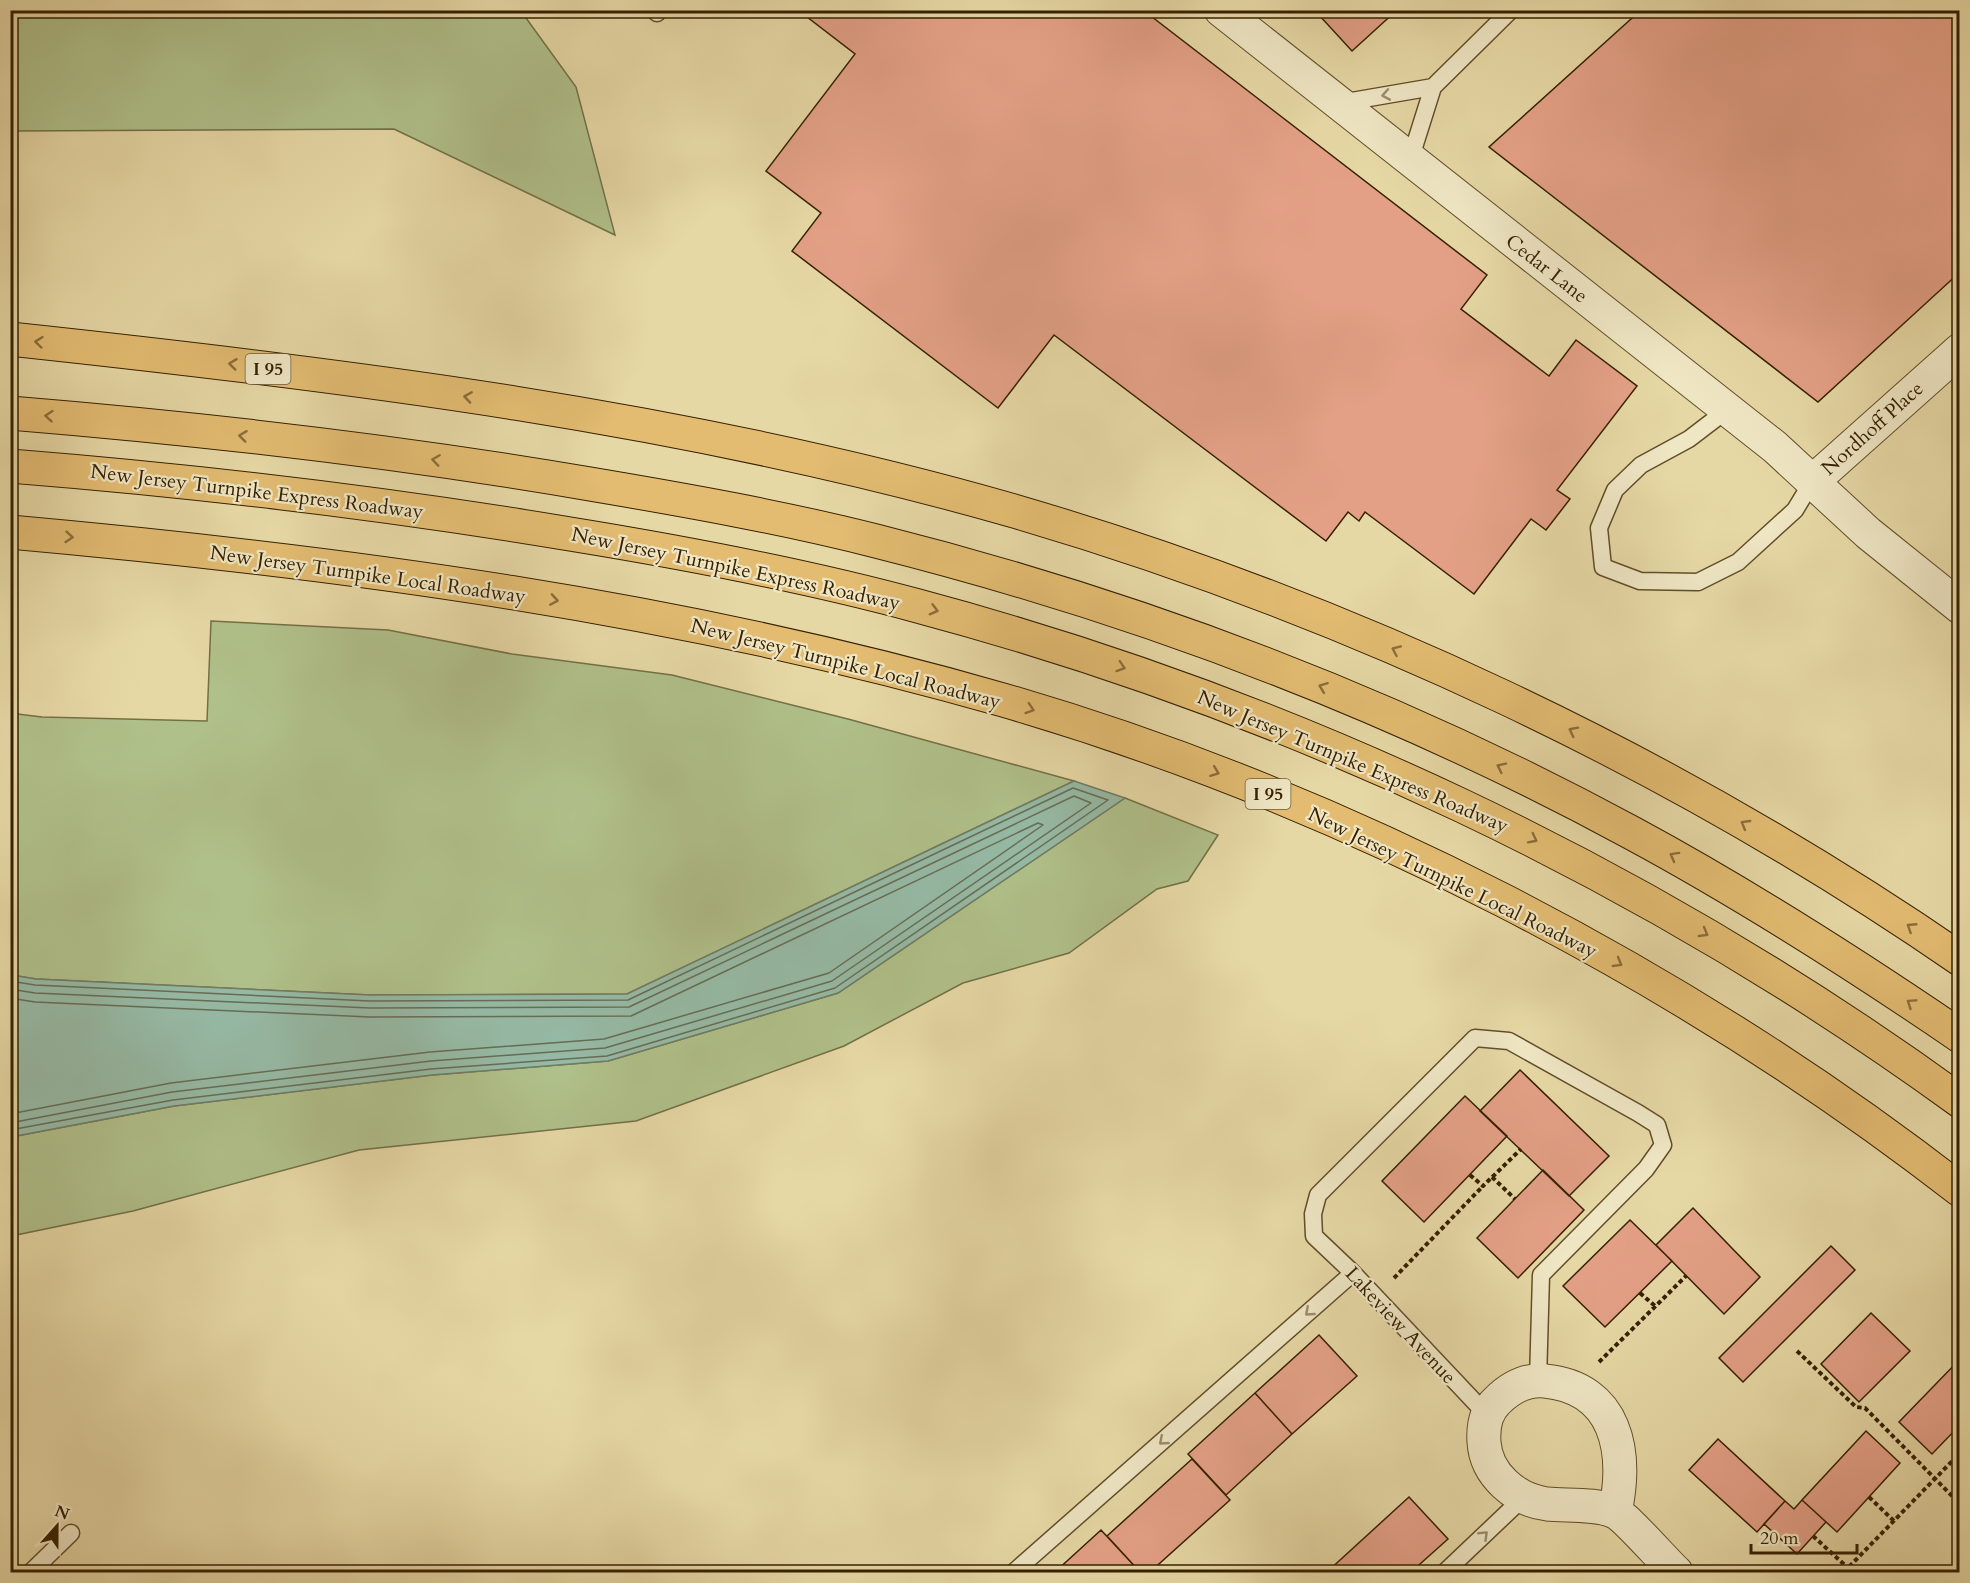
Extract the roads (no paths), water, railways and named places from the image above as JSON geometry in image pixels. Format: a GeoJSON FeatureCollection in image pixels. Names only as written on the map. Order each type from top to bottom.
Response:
{"type":"FeatureCollection","features":[{"type":"Feature","properties":{"kind":"highway","name":"I 95"},"geometry":{"type":"LineString","coordinates":[[10,339],[264,368],[525,406],[730,442],[944,492],[1086,533],[1251,591],[1364,636],[1483,688],[1607,748],[1810,862],[1959,959]]}},
{"type":"Feature","properties":{"kind":"highway"},"geometry":{"type":"LineString","coordinates":[[10,413],[311,443],[515,471],[713,505],[872,540],[1100,605],[1263,664],[1399,720],[1553,792],[1629,831],[1770,912],[1959,1036]]}},
{"type":"Feature","properties":{"kind":"highway","name":"New Jersey Turnpike Express Roadway"},"geometry":{"type":"LineString","coordinates":[[10,466],[282,491],[507,524],[761,569],[913,604],[1068,650],[1223,702],[1517,831],[1595,872],[1759,966],[1959,1101]]}},
{"type":"Feature","properties":{"kind":"highway","name":"New Jersey Turnpike Local Roadway"},"geometry":{"type":"LineString","coordinates":[[10,532],[296,562],[496,591],[714,629],[912,675],[1009,702],[1214,772],[1405,854],[1614,961],[1746,1039],[1897,1142],[1959,1190]]}},
{"type":"Feature","properties":{"kind":"street","name":"Cedar Lane"},"geometry":{"type":"LineString","coordinates":[[1221,10],[1775,447],[1868,533],[1959,607]]}},
{"type":"Feature","properties":{"kind":"street","name":"Nordhoff Place"},"geometry":{"type":"LineString","coordinates":[[1812,482],[1959,350]]}},
{"type":"Feature","properties":{"kind":"street"},"geometry":{"type":"LineString","coordinates":[[1615,1512],[1619,1472],[1612,1423],[1599,1404],[1582,1391],[1561,1383],[1538,1380],[1522,1384],[1506,1392],[1492,1405],[1486,1415],[1483,1430],[1489,1464],[1499,1480],[1524,1497],[1547,1504],[1569,1504],[1615,1512],[1676,1572]]}},
{"type":"Feature","properties":{"kind":"lane"},"geometry":{"type":"LineString","coordinates":[[1410,160],[1433,87],[1511,10]]}},
{"type":"Feature","properties":{"kind":"lane"},"geometry":{"type":"LineString","coordinates":[[1339,104],[1433,87]]}},
{"type":"Feature","properties":{"kind":"lane"},"geometry":{"type":"LineString","coordinates":[[1727,410],[1689,439],[1641,465],[1615,490],[1599,528],[1603,567],[1640,581],[1698,582],[1738,561],[1795,510],[1812,482]]}},
{"type":"Feature","properties":{"kind":"lane","name":"Lakeview Avenue"},"geometry":{"type":"LineString","coordinates":[[1486,1415],[1353,1273],[1314,1236],[1313,1214],[1318,1195],[1474,1038],[1509,1041],[1638,1113],[1657,1125],[1663,1145],[1647,1169],[1541,1275],[1538,1380]]}},
{"type":"Feature","properties":{"kind":"lane"},"geometry":{"type":"LineString","coordinates":[[1014,1572],[1353,1273]]}},
{"type":"Feature","properties":{"kind":"lane"},"geometry":{"type":"LineString","coordinates":[[1445,1572],[1524,1497]]}},
{"type":"Feature","properties":{"kind":"lane"},"geometry":{"type":"LineString","coordinates":[[31,1572],[71,1533]]}},
{"type":"Feature","properties":{"kind":"water"},"geometry":{"type":"Polygon","coordinates":[[[1074,781],[1125,798],[838,993],[608,1061],[432,1075],[174,1106],[11,1137],[11,975],[36,979],[370,995],[627,994],[1074,781]]]}}]}
